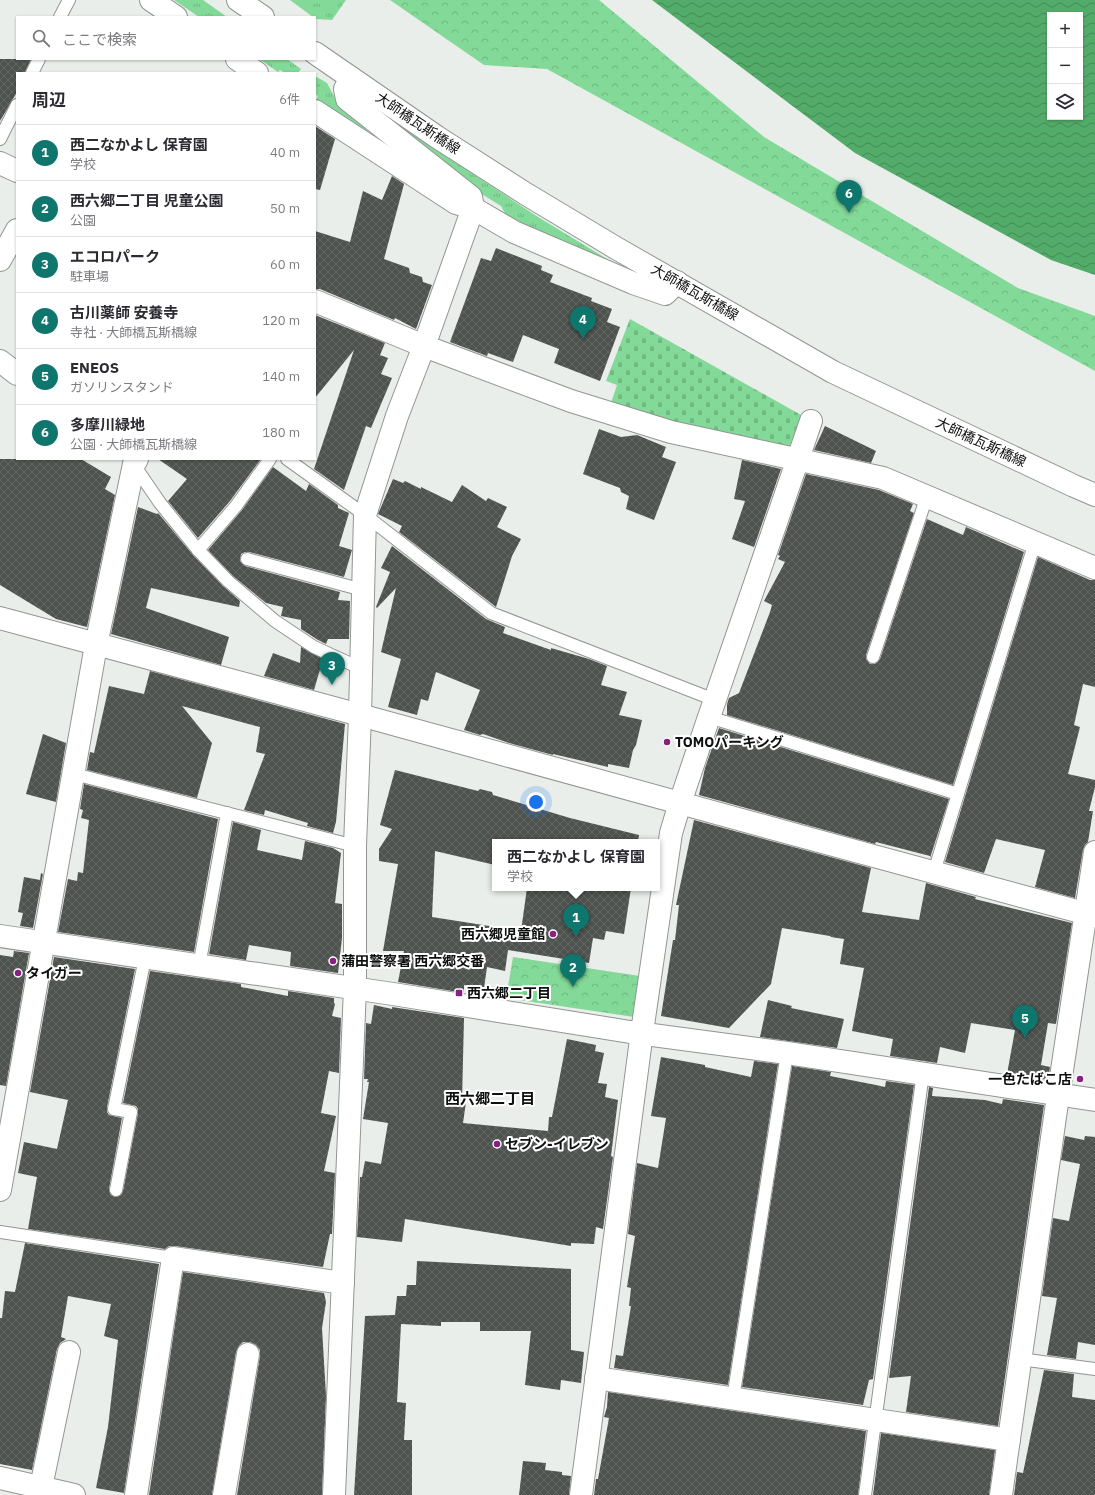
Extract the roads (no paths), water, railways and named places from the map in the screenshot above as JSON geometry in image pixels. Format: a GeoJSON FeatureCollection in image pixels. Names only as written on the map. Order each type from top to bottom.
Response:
{"type":"FeatureCollection","features":[{"type":"Feature","properties":{"kind":"street"},"geometry":{"type":"LineString","coordinates":[[151,0],[175,16]]}},
{"type":"Feature","properties":{"kind":"street"},"geometry":{"type":"LineString","coordinates":[[238,0],[262,16]]}},
{"type":"Feature","properties":{"kind":"street","name":"大師橋瓦斯橋線"},"geometry":{"type":"LineString","coordinates":[[316,54],[437,137],[526,194],[616,248],[833,372],[1095,495]]}},
{"type":"Feature","properties":{"kind":"street"},"geometry":{"type":"LineString","coordinates":[[238,60],[256,72]]}},
{"type":"Feature","properties":{"kind":"street"},"geometry":{"type":"LineString","coordinates":[[334,1495],[354,988],[356,846],[365,515],[397,416],[424,346],[473,208],[471,197],[347,99],[346,89],[351,78]]}},
{"type":"Feature","properties":{"kind":"street"},"geometry":{"type":"LineString","coordinates":[[316,111],[456,203],[473,208],[514,232],[633,283],[665,294],[677,282]]}},
{"type":"Feature","properties":{"kind":"street"},"geometry":{"type":"LineString","coordinates":[[0,163],[16,171]]}},
{"type":"Feature","properties":{"kind":"street"},"geometry":{"type":"LineString","coordinates":[[0,260],[16,232]]}},
{"type":"Feature","properties":{"kind":"street"},"geometry":{"type":"LineString","coordinates":[[316,301],[424,346],[571,401],[671,432],[883,478],[1095,568]]}},
{"type":"Feature","properties":{"kind":"street"},"geometry":{"type":"LineString","coordinates":[[0,361],[16,373]]}},
{"type":"Feature","properties":{"kind":"street"},"geometry":{"type":"LineString","coordinates":[[581,1495],[642,1032],[671,833],[811,421]]}},
{"type":"Feature","properties":{"kind":"street"},"geometry":{"type":"LineString","coordinates":[[0,1190],[96,644],[133,461]]}},
{"type":"Feature","properties":{"kind":"street"},"geometry":{"type":"LineString","coordinates":[[0,618],[1091,914]]}},
{"type":"Feature","properties":{"kind":"street"},"geometry":{"type":"LineString","coordinates":[[1001,1495],[1058,1095],[1091,914],[1095,852]]}},
{"type":"Feature","properties":{"kind":"street"},"geometry":{"type":"LineString","coordinates":[[0,936],[923,1073],[1095,1100]]}},
{"type":"Feature","properties":{"kind":"street"},"geometry":{"type":"LineString","coordinates":[[136,1495],[173,1258],[343,1284]]}},
{"type":"Feature","properties":{"kind":"street"},"geometry":{"type":"LineString","coordinates":[[41,1487],[69,1352]]}},
{"type":"Feature","properties":{"kind":"street"},"geometry":{"type":"LineString","coordinates":[[224,1495],[248,1354]]}},
{"type":"Feature","properties":{"kind":"street"},"geometry":{"type":"LineString","coordinates":[[596,1378],[1009,1440]]}},
{"type":"Feature","properties":{"kind":"street"},"geometry":{"type":"LineString","coordinates":[[0,1478],[74,1495]]}},
{"type":"Feature","properties":{"kind":"lane"},"geometry":{"type":"LineString","coordinates":[[61,16],[69,0]]}},
{"type":"Feature","properties":{"kind":"lane"},"geometry":{"type":"LineString","coordinates":[[32,72],[38,60]]}},
{"type":"Feature","properties":{"kind":"lane"},"geometry":{"type":"LineString","coordinates":[[0,140],[16,107]]}},
{"type":"Feature","properties":{"kind":"lane"},"geometry":{"type":"LineString","coordinates":[[198,550],[236,506],[269,460]]}},
{"type":"Feature","properties":{"kind":"lane"},"geometry":{"type":"LineString","coordinates":[[287,460],[365,515],[491,612],[712,709],[958,794]]}},
{"type":"Feature","properties":{"kind":"lane"},"geometry":{"type":"LineString","coordinates":[[133,461],[160,503],[198,550],[228,580],[275,621],[314,647],[362,669]]}},
{"type":"Feature","properties":{"kind":"lane"},"geometry":{"type":"LineString","coordinates":[[873,657],[927,496]]}},
{"type":"Feature","properties":{"kind":"lane"},"geometry":{"type":"LineString","coordinates":[[934,872],[1035,542]]}},
{"type":"Feature","properties":{"kind":"lane"},"geometry":{"type":"LineString","coordinates":[[247,559],[363,590]]}},
{"type":"Feature","properties":{"kind":"lane"},"geometry":{"type":"LineString","coordinates":[[74,774],[356,846]]}},
{"type":"Feature","properties":{"kind":"lane"},"geometry":{"type":"LineString","coordinates":[[199,966],[226,813]]}},
{"type":"Feature","properties":{"kind":"lane"},"geometry":{"type":"LineString","coordinates":[[116,1190],[132,1112],[114,1109],[145,958]]}},
{"type":"Feature","properties":{"kind":"lane"},"geometry":{"type":"LineString","coordinates":[[733,1399],[787,1053]]}},
{"type":"Feature","properties":{"kind":"lane"},"geometry":{"type":"LineString","coordinates":[[865,1495],[923,1073]]}},
{"type":"Feature","properties":{"kind":"lane"},"geometry":{"type":"LineString","coordinates":[[0,1232],[173,1258]]}},
{"type":"Feature","properties":{"kind":"lane"},"geometry":{"type":"LineString","coordinates":[[1020,1359],[1095,1369]]}},
{"type":"Feature","properties":{"kind":"water"},"geometry":{"type":"Polygon","coordinates":[[[652,0],[1095,0],[1095,275],[1051,260],[855,153],[652,0]]]}},
{"type":"Feature","properties":{"kind":"place","name":"多摩川緑地"},"geometry":{"type":"Point","coordinates":[849,213]}},
{"type":"Feature","properties":{"kind":"place","name":"古川薬師 安養寺"},"geometry":{"type":"Point","coordinates":[583,339]}},
{"type":"Feature","properties":{"kind":"place","name":"エコロパーク"},"geometry":{"type":"Point","coordinates":[332,685]}},
{"type":"Feature","properties":{"kind":"place","name":"TOMOパーキング"},"geometry":{"type":"Point","coordinates":[667,742]}},
{"type":"Feature","properties":{"kind":"place","name":"西六郷児童館"},"geometry":{"type":"Point","coordinates":[553,934]}},
{"type":"Feature","properties":{"kind":"place","name":"西二なかよし 保育園"},"geometry":{"type":"Point","coordinates":[576,937]}},
{"type":"Feature","properties":{"kind":"place","name":"蒲田警察署 西六郷交番"},"geometry":{"type":"Point","coordinates":[333,961]}},
{"type":"Feature","properties":{"kind":"place","name":"タイガー"},"geometry":{"type":"Point","coordinates":[18,973]}},
{"type":"Feature","properties":{"kind":"place","name":"西六郷二丁目 児童公園"},"geometry":{"type":"Point","coordinates":[573,987]}},
{"type":"Feature","properties":{"kind":"place","name":"西六郷二丁目"},"geometry":{"type":"Point","coordinates":[459,993]}},
{"type":"Feature","properties":{"kind":"place","name":"ENEOS"},"geometry":{"type":"Point","coordinates":[1025,1038]}},
{"type":"Feature","properties":{"kind":"place","name":"一色たばこ店"},"geometry":{"type":"Point","coordinates":[1080,1079]}},
{"type":"Feature","properties":{"kind":"place","name":"セブン-イレブン"},"geometry":{"type":"Point","coordinates":[497,1144]}},
{"type":"Feature","properties":{"kind":"district","name":"西六郷二丁目"},"geometry":{"type":"Point","coordinates":[490,1098]}}]}
